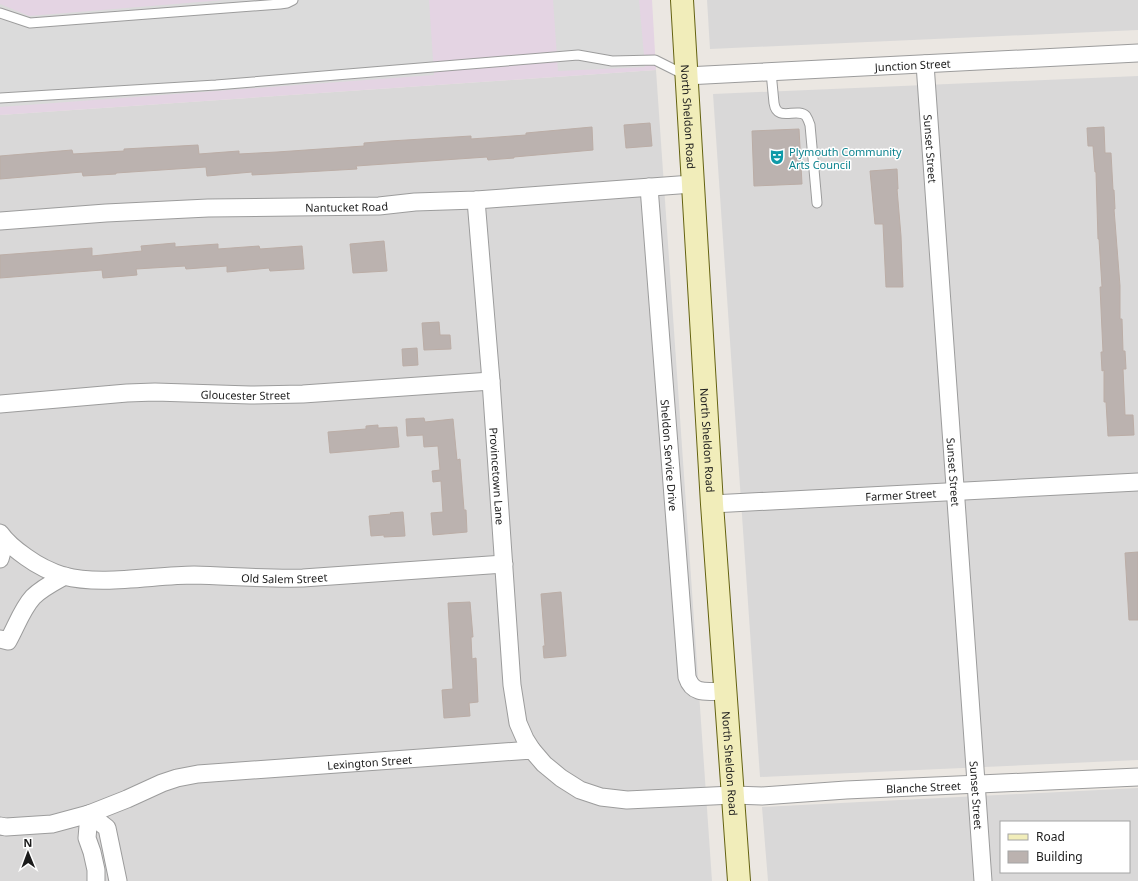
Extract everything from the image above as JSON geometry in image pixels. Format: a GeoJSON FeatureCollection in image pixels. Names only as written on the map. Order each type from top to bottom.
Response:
{"type":"FeatureCollection","features":[{"type":"Feature","properties":{"kind":"main road","name":"North Sheldon Road"},"geometry":{"type":"LineString","coordinates":[[682,0],[712,504],[739,881]]}},
{"type":"Feature","properties":{"kind":"street","name":"Junction Street"},"geometry":{"type":"LineString","coordinates":[[686,76],[1138,53]]}},
{"type":"Feature","properties":{"kind":"street","name":"Sunset Street"},"geometry":{"type":"LineString","coordinates":[[925,64],[982,881]]}},
{"type":"Feature","properties":{"kind":"street","name":"Nantucket Road"},"geometry":{"type":"LineString","coordinates":[[0,221],[106,213],[192,209],[379,206],[415,202],[476,200],[692,184]]}},
{"type":"Feature","properties":{"kind":"street","name":"Sheldon Service Drive"},"geometry":{"type":"LineString","coordinates":[[650,187],[687,677],[692,687],[699,692],[725,691]]}},
{"type":"Feature","properties":{"kind":"street","name":"Provincetown Lane"},"geometry":{"type":"LineString","coordinates":[[476,200],[491,381],[512,685],[518,723],[532,750]]}},
{"type":"Feature","properties":{"kind":"street","name":"Gloucester Street"},"geometry":{"type":"LineString","coordinates":[[0,404],[127,393],[187,392],[250,395],[303,394],[491,381]]}},
{"type":"Feature","properties":{"kind":"street","name":"Farmer Street"},"geometry":{"type":"LineString","coordinates":[[712,504],[1138,482]]}},
{"type":"Feature","properties":{"kind":"street","name":"Old Salem Street"},"geometry":{"type":"LineString","coordinates":[[3,537],[34,563],[65,576],[85,579],[193,575],[278,579],[504,564]]}},
{"type":"Feature","properties":{"kind":"street","name":"Old Salem Street"},"geometry":{"type":"LineString","coordinates":[[0,559],[3,537]]}},
{"type":"Feature","properties":{"kind":"street"},"geometry":{"type":"LineString","coordinates":[[0,639],[8,641],[34,596],[42,589],[65,576]]}},
{"type":"Feature","properties":{"kind":"street"},"geometry":{"type":"LineString","coordinates":[[532,750],[544,764],[561,778],[580,790],[601,797],[627,800],[733,795]]}},
{"type":"Feature","properties":{"kind":"street","name":"Lexington Street"},"geometry":{"type":"LineString","coordinates":[[0,826],[6,827],[52,824],[89,814],[127,800],[162,783],[198,774],[532,750]]}},
{"type":"Feature","properties":{"kind":"street","name":"Blanche Street"},"geometry":{"type":"LineString","coordinates":[[733,795],[762,796],[846,790],[1138,777]]}},
{"type":"Feature","properties":{"kind":"street"},"geometry":{"type":"LineString","coordinates":[[89,814],[87,838],[96,870],[96,881]]}},
{"type":"Feature","properties":{"kind":"street"},"geometry":{"type":"LineString","coordinates":[[89,814],[107,828],[118,881]]}},
{"type":"Feature","properties":{"kind":"lane"},"geometry":{"type":"LineString","coordinates":[[0,13],[30,23],[280,4],[294,0]]}},
{"type":"Feature","properties":{"kind":"lane"},"geometry":{"type":"LineString","coordinates":[[0,98],[223,84],[578,54],[612,61],[655,60],[686,76]]}},
{"type":"Feature","properties":{"kind":"lane"},"geometry":{"type":"LineString","coordinates":[[771,72],[774,107],[777,111],[785,113],[803,114],[806,116],[810,125],[817,202]]}},
{"type":"Feature","properties":{"kind":"shaded area"},"geometry":{"type":"Polygon","coordinates":[[[0,0],[652,0],[656,70],[0,115],[0,0]]]}},
{"type":"Feature","properties":{"kind":"shaded area"},"geometry":{"type":"Polygon","coordinates":[[[224,0],[429,0],[434,75],[0,107],[0,4],[29,16],[224,0]]]}},
{"type":"Feature","properties":{"kind":"shaded area"},"geometry":{"type":"Polygon","coordinates":[[[553,0],[639,0],[645,67],[558,71],[553,0]]]}},
{"type":"Feature","properties":{"kind":"shaded area"},"geometry":{"type":"Polygon","coordinates":[[[707,0],[1138,0],[1138,30],[710,49],[707,0]]]}},
{"type":"Feature","properties":{"kind":"shaded area"},"geometry":{"type":"Polygon","coordinates":[[[656,70],[712,881],[0,881],[0,115],[656,70]]]}},
{"type":"Feature","properties":{"kind":"shaded area"},"geometry":{"type":"Polygon","coordinates":[[[1138,76],[1138,760],[760,777],[713,94],[1138,76]]]}},
{"type":"Feature","properties":{"kind":"shaded area"},"geometry":{"type":"Polygon","coordinates":[[[1138,788],[1138,881],[768,881],[762,807],[1138,788]]]}},
{"type":"Feature","properties":{"kind":"building"},"geometry":{"type":"Polygon","coordinates":[[[650,123],[652,146],[626,148],[624,125],[650,123]]]}},
{"type":"Feature","properties":{"kind":"building"},"geometry":{"type":"Polygon","coordinates":[[[592,127],[593,150],[514,158],[488,160],[487,157],[356,166],[357,169],[252,175],[252,172],[207,176],[206,167],[83,176],[82,172],[0,179],[0,156],[72,150],[73,154],[124,151],[124,149],[198,145],[199,154],[239,151],[239,154],[364,146],[364,143],[390,141],[471,136],[471,139],[526,135],[526,133],[592,127]]]}},
{"type":"Feature","properties":{"kind":"building"},"geometry":{"type":"Polygon","coordinates":[[[1104,127],[1105,153],[1111,153],[1114,190],[1120,286],[1120,319],[1122,319],[1123,351],[1125,351],[1126,369],[1123,369],[1125,415],[1133,415],[1134,435],[1108,436],[1106,402],[1104,402],[1104,370],[1102,371],[1101,352],[1103,352],[1100,287],[1102,287],[1098,239],[1096,172],[1093,146],[1088,146],[1087,128],[1104,127]]]}},
{"type":"Feature","properties":{"kind":"building","name":"Plymouth Community Arts Council"},"geometry":{"type":"Polygon","coordinates":[[[799,129],[802,184],[754,186],[752,131],[799,129]]]}},
{"type":"Feature","properties":{"kind":"building"},"geometry":{"type":"Polygon","coordinates":[[[897,169],[903,287],[886,287],[883,224],[875,224],[870,171],[897,169]]]}},
{"type":"Feature","properties":{"kind":"building"},"geometry":{"type":"Polygon","coordinates":[[[384,241],[387,271],[353,273],[350,244],[384,241]]]}},
{"type":"Feature","properties":{"kind":"building"},"geometry":{"type":"Polygon","coordinates":[[[175,243],[175,247],[218,244],[218,249],[259,246],[260,249],[302,246],[304,269],[270,271],[269,268],[227,272],[227,266],[186,269],[185,266],[136,269],[137,275],[103,278],[102,270],[0,278],[0,255],[92,248],[92,256],[142,251],[141,246],[175,243]]]}},
{"type":"Feature","properties":{"kind":"building"},"geometry":{"type":"Polygon","coordinates":[[[439,322],[440,335],[450,335],[451,349],[424,350],[422,323],[439,322]]]}},
{"type":"Feature","properties":{"kind":"building"},"geometry":{"type":"Polygon","coordinates":[[[417,348],[418,365],[403,366],[402,349],[417,348]]]}},
{"type":"Feature","properties":{"kind":"building"},"geometry":{"type":"Polygon","coordinates":[[[424,418],[425,422],[453,419],[457,460],[460,459],[467,532],[433,535],[431,513],[443,512],[441,481],[433,482],[432,471],[440,470],[438,446],[424,447],[423,435],[407,436],[406,419],[424,418]]]}},
{"type":"Feature","properties":{"kind":"building"},"geometry":{"type":"Polygon","coordinates":[[[378,425],[378,428],[397,427],[399,447],[330,453],[328,432],[366,429],[366,426],[378,425]]]}},
{"type":"Feature","properties":{"kind":"building"},"geometry":{"type":"Polygon","coordinates":[[[403,512],[405,536],[371,536],[369,516],[403,512]]]}},
{"type":"Feature","properties":{"kind":"building"},"geometry":{"type":"Polygon","coordinates":[[[1138,552],[1138,620],[1129,620],[1125,553],[1138,552]]]}},
{"type":"Feature","properties":{"kind":"building"},"geometry":{"type":"Polygon","coordinates":[[[561,592],[566,656],[544,658],[543,646],[545,646],[541,594],[561,592]]]}},
{"type":"Feature","properties":{"kind":"building"},"geometry":{"type":"Polygon","coordinates":[[[470,602],[473,637],[471,637],[472,659],[476,658],[478,702],[469,703],[470,716],[444,718],[442,690],[453,689],[448,603],[470,602]]]}},
{"type":"Feature","properties":{"kind":"place","name":"Plymouth Community Arts Council"},"geometry":{"type":"Point","coordinates":[777,157]}}]}
